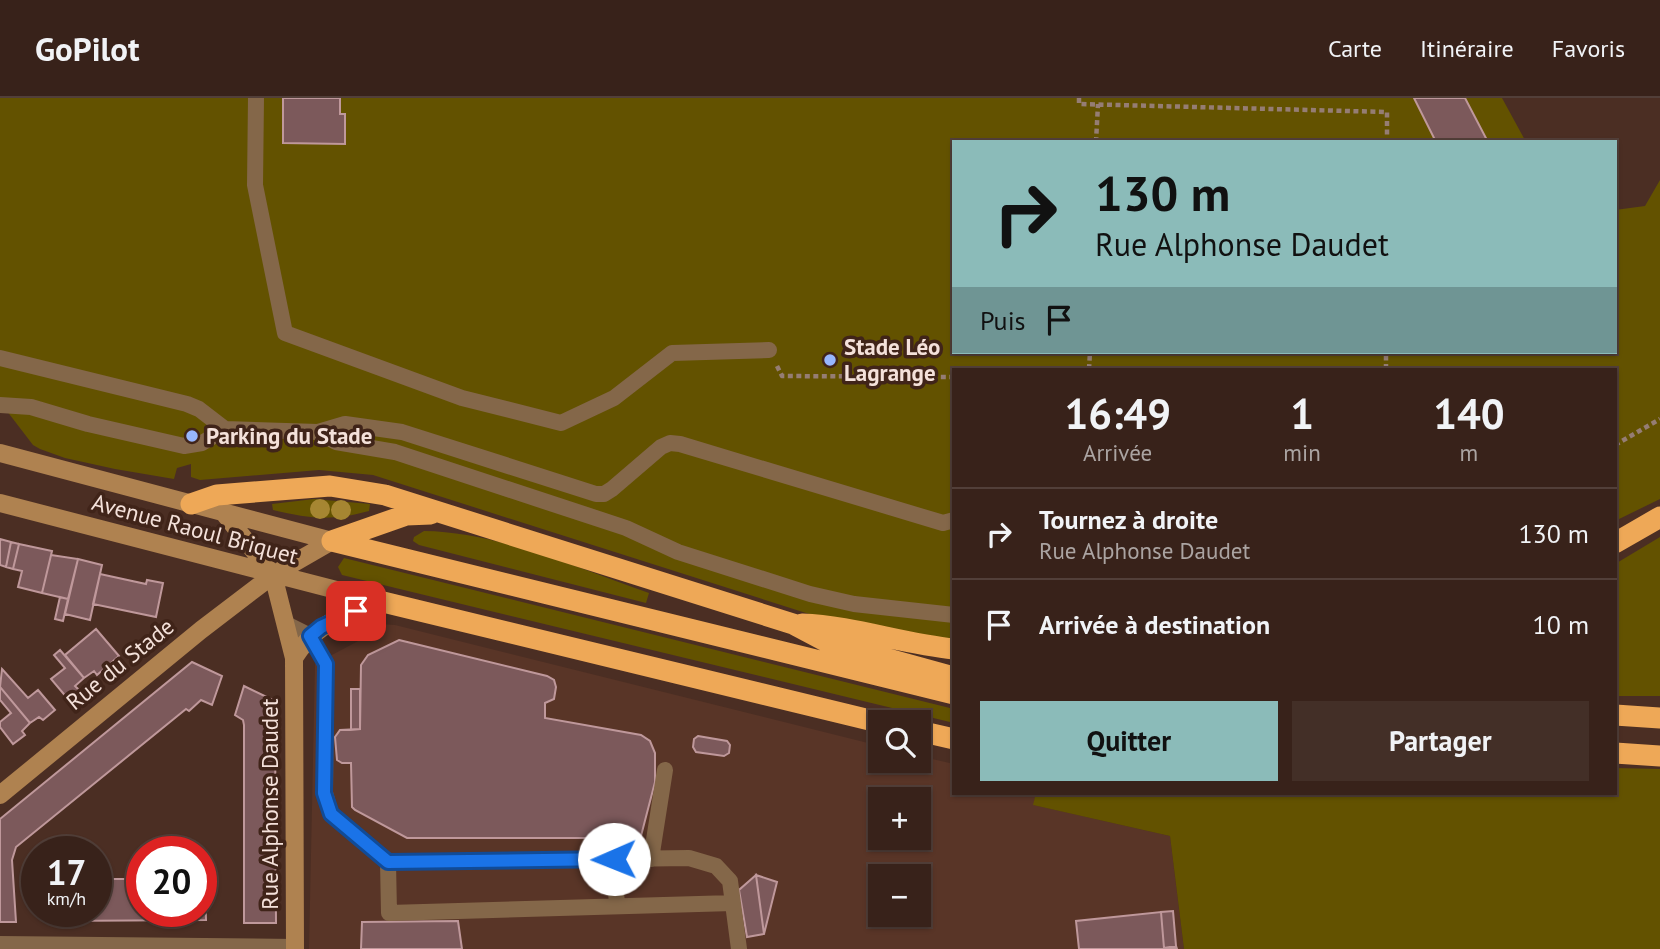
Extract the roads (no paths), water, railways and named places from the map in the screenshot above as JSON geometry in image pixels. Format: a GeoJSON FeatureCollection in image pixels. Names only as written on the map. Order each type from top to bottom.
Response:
{"type":"FeatureCollection","features":[{"type":"Feature","properties":{"kind":"highway"},"geometry":{"type":"LineString","coordinates":[[191,504],[217,495],[330,486],[385,495],[793,624],[827,642],[952,676]]}},
{"type":"Feature","properties":{"kind":"highway"},"geometry":{"type":"LineString","coordinates":[[332,541],[373,524],[406,515],[447,513]]}},
{"type":"Feature","properties":{"kind":"highway"},"geometry":{"type":"LineString","coordinates":[[1617,542],[1660,517]]}},
{"type":"Feature","properties":{"kind":"highway"},"geometry":{"type":"LineString","coordinates":[[332,541],[952,694]]}},
{"type":"Feature","properties":{"kind":"highway"},"geometry":{"type":"LineString","coordinates":[[379,601],[868,720]]}},
{"type":"Feature","properties":{"kind":"highway"},"geometry":{"type":"LineString","coordinates":[[793,624],[822,625],[914,645],[952,649]]}},
{"type":"Feature","properties":{"kind":"highway"},"geometry":{"type":"LineString","coordinates":[[1617,716],[1660,718]]}},
{"type":"Feature","properties":{"kind":"highway"},"geometry":{"type":"LineString","coordinates":[[931,734],[952,739]]}},
{"type":"Feature","properties":{"kind":"highway"},"geometry":{"type":"LineString","coordinates":[[1617,753],[1660,755]]}},
{"type":"Feature","properties":{"kind":"main road","name":"Avenue Raoul Briquet"},"geometry":{"type":"LineString","coordinates":[[0,453],[332,541]]}},
{"type":"Feature","properties":{"kind":"main road","name":"Avenue Raoul Briquet"},"geometry":{"type":"LineString","coordinates":[[0,503],[379,601]]}},
{"type":"Feature","properties":{"kind":"main road"},"geometry":{"type":"LineString","coordinates":[[223,512],[273,575]]}},
{"type":"Feature","properties":{"kind":"main road","name":"Rue du Stade"},"geometry":{"type":"LineString","coordinates":[[0,795],[201,630],[273,575],[332,541]]}},
{"type":"Feature","properties":{"kind":"main road","name":"Rue Alphonse Daudet"},"geometry":{"type":"LineString","coordinates":[[273,575],[294,658],[295,948]]}},
{"type":"Feature","properties":{"kind":"main road"},"geometry":{"type":"LineString","coordinates":[[294,658],[310,636],[333,620],[379,601]]}},
{"type":"Feature","properties":{"kind":"lane"},"geometry":{"type":"LineString","coordinates":[[256,98],[255,185],[285,333],[462,398],[561,423],[614,398],[671,353],[769,350]]}},
{"type":"Feature","properties":{"kind":"lane"},"geometry":{"type":"LineString","coordinates":[[0,358],[187,404],[199,409],[225,429]]}},
{"type":"Feature","properties":{"kind":"lane"},"geometry":{"type":"LineString","coordinates":[[0,405],[31,407],[88,424],[184,446],[202,443],[225,429],[318,432],[345,424],[402,432],[596,494],[604,494],[612,489],[661,447],[670,443],[680,444],[943,523],[952,521]]}},
{"type":"Feature","properties":{"kind":"lane"},"geometry":{"type":"LineString","coordinates":[[318,432],[336,442],[395,452],[446,468],[626,528],[678,552],[810,594],[854,604],[952,615]]}},
{"type":"Feature","properties":{"kind":"lane"},"geometry":{"type":"LineString","coordinates":[[286,624],[310,636],[326,664],[324,793],[331,814],[388,862],[689,858],[716,866],[730,881],[739,949]]}},
{"type":"Feature","properties":{"kind":"lane"},"geometry":{"type":"LineString","coordinates":[[651,859],[665,771]]}},
{"type":"Feature","properties":{"kind":"lane"},"geometry":{"type":"LineString","coordinates":[[614,859],[617,906]]}},
{"type":"Feature","properties":{"kind":"lane"},"geometry":{"type":"LineString","coordinates":[[388,862],[389,913],[733,902]]}},
{"type":"Feature","properties":{"kind":"lane"},"geometry":{"type":"LineString","coordinates":[[0,944],[295,948]]}},
{"type":"Feature","properties":{"kind":"place","name":"Stade Léo Lagrange"},"geometry":{"type":"Point","coordinates":[830,360]}},
{"type":"Feature","properties":{"kind":"place","name":"Parking du Stade"},"geometry":{"type":"Point","coordinates":[192,436]}}]}
